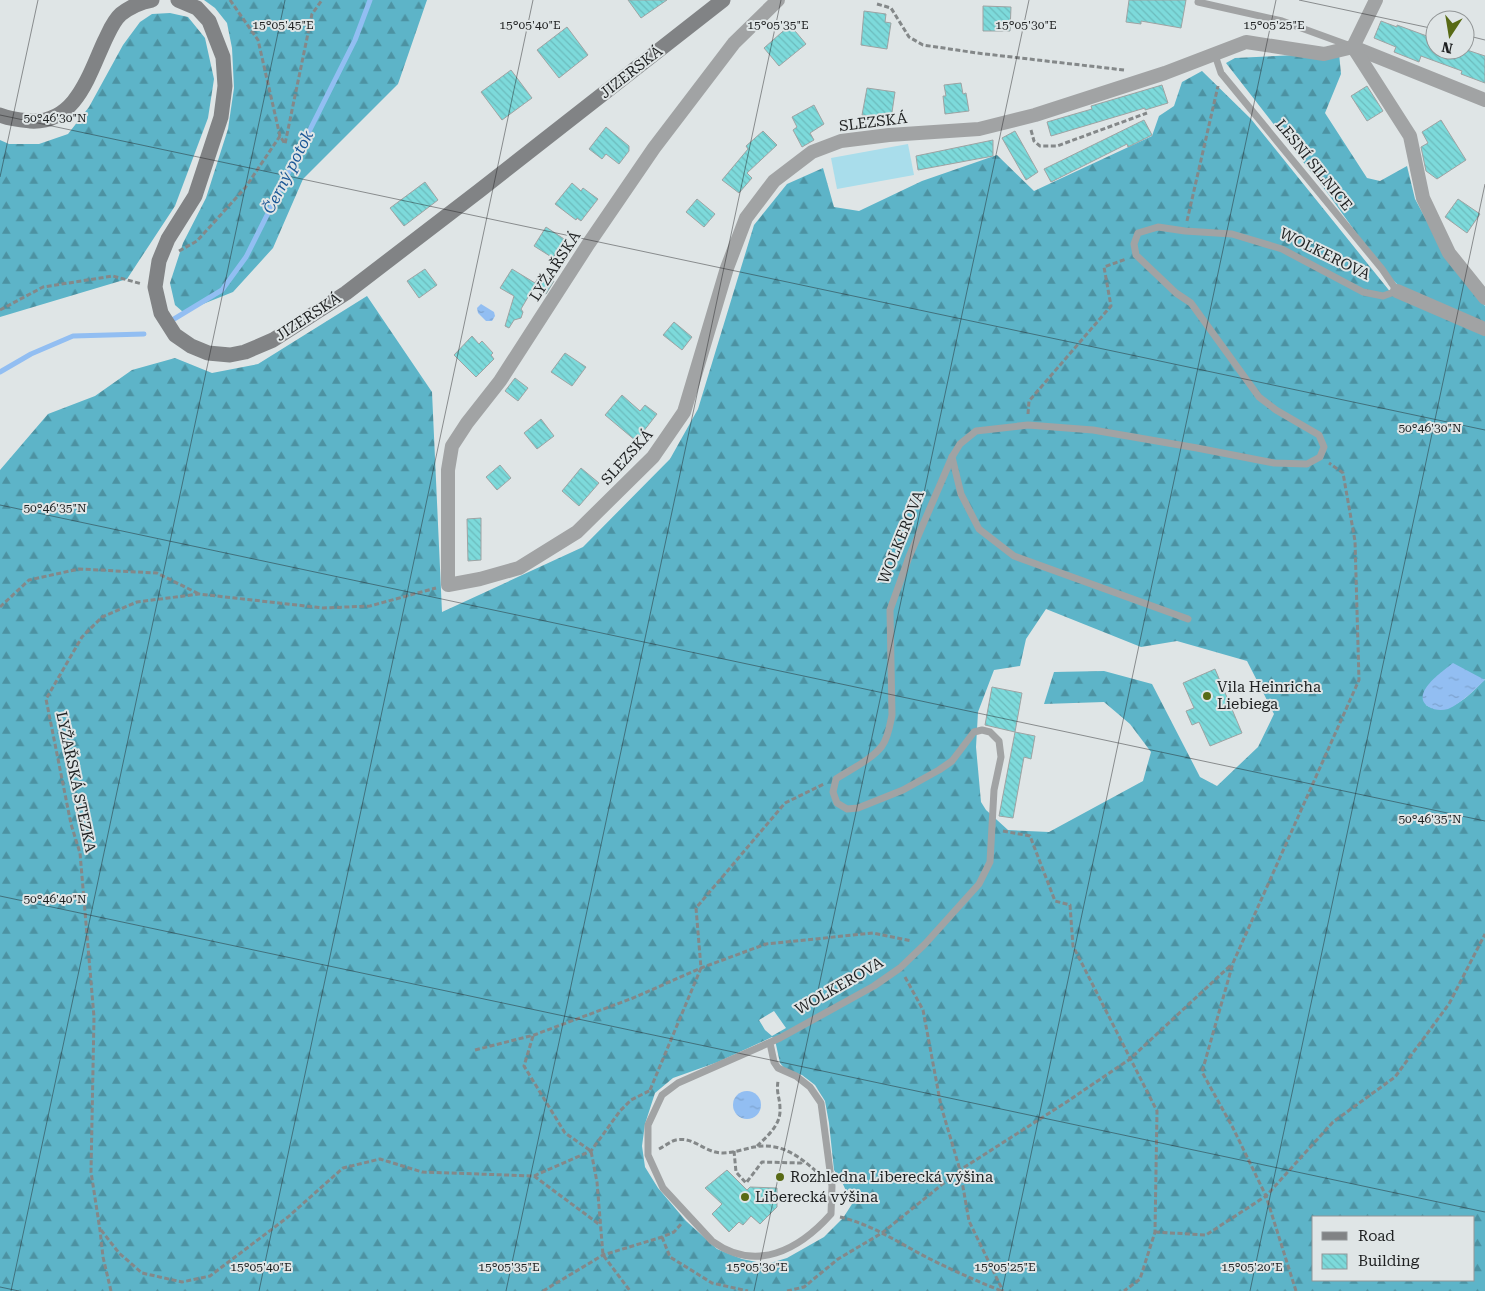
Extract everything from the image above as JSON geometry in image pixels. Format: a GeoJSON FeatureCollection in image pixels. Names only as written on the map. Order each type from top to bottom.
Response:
{"type":"FeatureCollection","features":[{"type":"Feature","properties":{"kind":"street"},"geometry":{"type":"LineString","coordinates":[[0,115],[40,122],[55,117],[70,107],[85,85],[112,25],[133,3],[152,0]]}},
{"type":"Feature","properties":{"kind":"street","name":"JIZERSKÁ"},"geometry":{"type":"LineString","coordinates":[[178,0],[197,8],[209,21],[223,57],[224,86],[221,116],[195,196],[168,239],[159,261],[155,287],[161,314],[175,335],[199,350],[208,353],[230,355],[245,352],[274,340],[346,293],[479,192],[723,0]]}},
{"type":"Feature","properties":{"kind":"street","name":"LYŽAŘSKÁ"},"geometry":{"type":"LineString","coordinates":[[448,585],[448,470],[452,446],[467,423],[500,381],[589,243],[654,148],[734,43],[778,0]]}},
{"type":"Feature","properties":{"kind":"street"},"geometry":{"type":"LineString","coordinates":[[1353,47],[1376,0]]}},
{"type":"Feature","properties":{"kind":"street","name":"SLEZSKÁ"},"geometry":{"type":"LineString","coordinates":[[448,585],[480,579],[519,568],[577,532],[653,457],[684,412],[727,268],[746,218],[774,181],[812,152],[841,141],[889,135],[979,129],[1035,115],[1165,73],[1246,42],[1324,54],[1353,47]]}},
{"type":"Feature","properties":{"kind":"street"},"geometry":{"type":"LineString","coordinates":[[1353,47],[1485,100]]}},
{"type":"Feature","properties":{"kind":"street"},"geometry":{"type":"LineString","coordinates":[[1353,47],[1410,136],[1423,198],[1449,253],[1485,298]]}},
{"type":"Feature","properties":{"kind":"street"},"geometry":{"type":"LineString","coordinates":[[1397,291],[1485,329]]}},
{"type":"Feature","properties":{"kind":"lane"},"geometry":{"type":"LineString","coordinates":[[1198,2],[1282,21],[1353,47]]}},
{"type":"Feature","properties":{"kind":"lane","name":"LESNÍ SILNICE"},"geometry":{"type":"LineString","coordinates":[[1215,55],[1221,73],[1382,269],[1397,291]]}},
{"type":"Feature","properties":{"kind":"lane","name":"WOLKEROVA"},"geometry":{"type":"LineString","coordinates":[[1136,255],[1134,244],[1138,233],[1158,227],[1232,234],[1282,248],[1363,292],[1383,296],[1397,291]]}},
{"type":"Feature","properties":{"kind":"lane"},"geometry":{"type":"LineString","coordinates":[[1136,255],[1176,293],[1191,303],[1259,397],[1276,410],[1319,435],[1324,447],[1320,458]]}},
{"type":"Feature","properties":{"kind":"lane","name":"WOLKEROVA"},"geometry":{"type":"LineString","coordinates":[[778,1068],[796,1076],[810,1087],[821,1103],[832,1186],[831,1214],[805,1240],[773,1255],[741,1254],[721,1247],[712,1240],[663,1188],[648,1155],[648,1125],[662,1096],[678,1083],[770,1043],[874,986],[900,968],[979,884],[990,862],[994,790],[1001,756],[999,741],[990,732],[982,730],[974,732],[952,761],[939,770],[903,790],[858,808],[846,810],[837,804],[833,792],[836,779],[874,754],[883,745],[890,729],[892,715],[890,610],[909,557],[952,457],[960,444],[976,431],[1028,424],[1093,430],[1274,463],[1307,464],[1320,458]]}},
{"type":"Feature","properties":{"kind":"lane"},"geometry":{"type":"LineString","coordinates":[[952,457],[961,494],[979,529],[1014,556],[1188,619]]}},
{"type":"Feature","properties":{"kind":"lane"},"geometry":{"type":"LineString","coordinates":[[770,1043],[774,1062],[778,1068]]}},
{"type":"Feature","properties":{"kind":"path"},"geometry":{"type":"LineString","coordinates":[[230,0],[258,40],[280,136],[285,144],[312,14],[322,0]]}},
{"type":"Feature","properties":{"kind":"path"},"geometry":{"type":"LineString","coordinates":[[877,4],[891,8],[909,37],[923,45],[987,55],[1130,70]]}},
{"type":"Feature","properties":{"kind":"path"},"geometry":{"type":"LineString","coordinates":[[1185,231],[1221,73]]}},
{"type":"Feature","properties":{"kind":"path"},"geometry":{"type":"LineString","coordinates":[[1035,115],[1031,128],[1034,141],[1040,146],[1057,146],[1147,113]]}},
{"type":"Feature","properties":{"kind":"path"},"geometry":{"type":"LineString","coordinates":[[159,261],[197,242],[245,188],[280,136]]}},
{"type":"Feature","properties":{"kind":"path"},"geometry":{"type":"LineString","coordinates":[[1028,424],[1029,401],[1111,306],[1104,267],[1136,255]]}},
{"type":"Feature","properties":{"kind":"path"},"geometry":{"type":"LineString","coordinates":[[0,310],[43,287],[113,276],[155,287]]}},
{"type":"Feature","properties":{"kind":"path"},"geometry":{"type":"LineString","coordinates":[[1296,1291],[1266,1196],[1233,1128],[1202,1072],[1232,963],[1360,680],[1355,541],[1345,482],[1343,473],[1320,458]]}},
{"type":"Feature","properties":{"kind":"path"},"geometry":{"type":"LineString","coordinates":[[0,607],[29,580],[79,569],[157,573],[199,594]]}},
{"type":"Feature","properties":{"kind":"path","name":"LYŽAŘSKÁ STEZKA"},"geometry":{"type":"LineString","coordinates":[[111,1291],[102,1257],[91,1172],[94,1016],[81,862],[71,824],[46,699],[82,637],[102,617],[137,602],[199,594],[322,608],[370,606],[448,585]]}},
{"type":"Feature","properties":{"kind":"path"},"geometry":{"type":"LineString","coordinates":[[100,1230],[119,1253],[142,1273],[182,1282],[210,1276],[288,1217],[343,1168],[380,1159],[422,1172],[534,1176],[591,1151],[620,1111],[631,1100],[650,1090],[701,968],[696,908],[785,803],[836,779]]}},
{"type":"Feature","properties":{"kind":"path"},"geometry":{"type":"LineString","coordinates":[[991,829],[1030,836],[1055,901],[1070,905],[1073,946],[1157,1111],[1155,1232],[1140,1279],[1124,1291]]}},
{"type":"Feature","properties":{"kind":"path"},"geometry":{"type":"LineString","coordinates":[[475,1050],[534,1035],[633,998],[701,968],[766,944],[873,933],[924,944]]}},
{"type":"Feature","properties":{"kind":"path"},"geometry":{"type":"LineString","coordinates":[[1155,1232],[1206,1235],[1266,1196],[1333,1122],[1395,1077],[1449,1004],[1485,934]]}},
{"type":"Feature","properties":{"kind":"path"},"geometry":{"type":"LineString","coordinates":[[787,1291],[804,1287],[838,1259],[882,1233],[960,1170],[1130,1059],[1232,963]]}},
{"type":"Feature","properties":{"kind":"path"},"geometry":{"type":"LineString","coordinates":[[900,968],[923,1010],[941,1106],[960,1170],[969,1221],[1003,1291]]}},
{"type":"Feature","properties":{"kind":"path"},"geometry":{"type":"LineString","coordinates":[[534,1035],[524,1066],[565,1133],[591,1151],[597,1182],[603,1255],[630,1291]]}},
{"type":"Feature","properties":{"kind":"path"},"geometry":{"type":"LineString","coordinates":[[756,1146],[769,1135],[778,1122],[780,1109],[776,1091],[779,1076],[778,1068]]}},
{"type":"Feature","properties":{"kind":"path"},"geometry":{"type":"LineString","coordinates":[[648,1155],[675,1140],[686,1139],[697,1143],[709,1151],[724,1153],[756,1146],[774,1146],[789,1150],[804,1160],[832,1186]]}},
{"type":"Feature","properties":{"kind":"path"},"geometry":{"type":"LineString","coordinates":[[734,1151],[736,1172],[746,1182],[762,1162],[801,1164],[804,1160]]}},
{"type":"Feature","properties":{"kind":"path"},"geometry":{"type":"LineString","coordinates":[[534,1176],[600,1225]]}},
{"type":"Feature","properties":{"kind":"path"},"geometry":{"type":"LineString","coordinates":[[839,1217],[849,1219],[882,1233],[962,1276],[1003,1291]]}},
{"type":"Feature","properties":{"kind":"path"},"geometry":{"type":"LineString","coordinates":[[543,1291],[603,1255],[662,1238],[674,1232],[683,1223]]}},
{"type":"Feature","properties":{"kind":"path"},"geometry":{"type":"LineString","coordinates":[[662,1238],[670,1257],[712,1283],[748,1291]]}},
{"type":"Feature","properties":{"kind":"green space"},"geometry":{"type":"Polygon","coordinates":[[[204,0],[427,0],[398,84],[303,179],[273,248],[233,292],[183,312],[175,305],[170,283],[183,243],[206,198],[228,129],[234,88],[232,48],[227,23],[215,8],[204,0]]]}},
{"type":"Feature","properties":{"kind":"green space"},"geometry":{"type":"Polygon","coordinates":[[[170,13],[188,17],[205,38],[214,79],[208,118],[175,206],[127,279],[0,317],[0,140],[9,144],[39,144],[68,134],[89,107],[123,45],[140,22],[152,14],[170,13]]]}},
{"type":"Feature","properties":{"kind":"green space"},"geometry":{"type":"Polygon","coordinates":[[[1339,53],[1341,74],[1325,113],[1367,178],[1380,181],[1407,166],[1415,199],[1447,258],[1485,306],[1485,323],[1400,287],[1382,269],[1329,195],[1226,63],[1235,58],[1339,53]]]}},
{"type":"Feature","properties":{"kind":"green space"},"geometry":{"type":"Polygon","coordinates":[[[1202,71],[1251,119],[1392,294],[1485,335],[1485,679],[1485,1291],[0,1291],[0,470],[48,414],[95,396],[132,370],[175,358],[212,373],[258,364],[367,296],[432,392],[442,612],[583,547],[670,459],[698,409],[754,225],[787,184],[823,168],[834,207],[859,211],[922,181],[997,155],[1034,191],[1152,136],[1159,116],[1174,106],[1182,82],[1202,71]],[[1046,609],[1026,639],[1020,666],[994,670],[978,712],[976,747],[981,802],[986,810],[1008,830],[1049,832],[1143,781],[1151,752],[1130,724],[1104,702],[1044,704],[1054,672],[1104,671],[1152,684],[1200,777],[1217,786],[1258,747],[1274,714],[1247,661],[1177,641],[1141,647],[1046,609]],[[1485,679],[1426,705],[1442,709],[1450,707],[1466,698],[1485,679]],[[774,1011],[759,1020],[765,1030],[772,1036],[786,1028],[774,1011]],[[772,1037],[718,1062],[673,1078],[655,1093],[645,1124],[642,1146],[645,1167],[658,1188],[686,1221],[717,1249],[742,1259],[767,1264],[787,1258],[824,1237],[843,1218],[852,1204],[834,1170],[825,1101],[815,1085],[802,1075],[786,1070],[780,1063],[775,1040],[772,1037]]]}},
{"type":"Feature","properties":{"kind":"shaded area"},"geometry":{"type":"Polygon","coordinates":[[[908,144],[914,175],[837,189],[831,158],[908,144]]]}},
{"type":"Feature","properties":{"kind":"water"},"geometry":{"type":"Polygon","coordinates":[[[481,304],[494,312],[495,316],[492,321],[486,321],[478,313],[477,308],[481,304]]]}},
{"type":"Feature","properties":{"kind":"water"},"geometry":{"type":"Polygon","coordinates":[[[1453,663],[1485,680],[1468,696],[1448,709],[1438,710],[1429,707],[1424,702],[1425,689],[1453,663]]]}},
{"type":"Feature","properties":{"kind":"water"},"geometry":{"type":"Polygon","coordinates":[[[747,1091],[757,1095],[761,1105],[757,1115],[747,1119],[737,1115],[733,1105],[737,1095],[747,1091]]]}},
{"type":"Feature","properties":{"kind":"building"},"geometry":{"type":"Polygon","coordinates":[[[628,0],[667,0],[641,18],[628,0]]]}},
{"type":"Feature","properties":{"kind":"building"},"geometry":{"type":"Polygon","coordinates":[[[1129,0],[1186,0],[1181,28],[1141,21],[1141,24],[1126,22],[1129,0]]]}},
{"type":"Feature","properties":{"kind":"building"},"geometry":{"type":"Polygon","coordinates":[[[983,6],[1011,7],[1010,31],[983,31],[983,6]]]}},
{"type":"Feature","properties":{"kind":"building"},"geometry":{"type":"Polygon","coordinates":[[[864,11],[886,14],[885,22],[891,23],[887,49],[861,45],[864,11]]]}},
{"type":"Feature","properties":{"kind":"building"},"geometry":{"type":"Polygon","coordinates":[[[1381,21],[1425,35],[1425,57],[1421,56],[1419,62],[1394,52],[1396,47],[1374,38],[1381,21]]]}},
{"type":"Feature","properties":{"kind":"building"},"geometry":{"type":"Polygon","coordinates":[[[790,25],[806,44],[779,66],[764,48],[790,25]]]}},
{"type":"Feature","properties":{"kind":"building"},"geometry":{"type":"Polygon","coordinates":[[[567,27],[588,55],[559,78],[537,50],[567,27]]]}},
{"type":"Feature","properties":{"kind":"building"},"geometry":{"type":"Polygon","coordinates":[[[1475,53],[1485,56],[1485,83],[1461,74],[1462,71],[1432,60],[1475,60],[1475,53]]]}},
{"type":"Feature","properties":{"kind":"building"},"geometry":{"type":"Polygon","coordinates":[[[511,70],[532,98],[502,120],[481,92],[511,70]]]}},
{"type":"Feature","properties":{"kind":"building"},"geometry":{"type":"Polygon","coordinates":[[[961,83],[963,94],[966,93],[969,111],[945,114],[943,96],[946,96],[944,85],[961,83]]]}},
{"type":"Feature","properties":{"kind":"building"},"geometry":{"type":"Polygon","coordinates":[[[1162,85],[1168,103],[1051,136],[1047,122],[1092,109],[1091,106],[1162,85]]]}},
{"type":"Feature","properties":{"kind":"building"},"geometry":{"type":"Polygon","coordinates":[[[1367,86],[1383,111],[1367,121],[1351,96],[1367,86]]]}},
{"type":"Feature","properties":{"kind":"building"},"geometry":{"type":"Polygon","coordinates":[[[867,88],[895,92],[891,119],[862,115],[867,88]]]}},
{"type":"Feature","properties":{"kind":"building"},"geometry":{"type":"Polygon","coordinates":[[[814,105],[824,124],[810,133],[814,140],[802,147],[793,130],[797,127],[792,117],[814,105]]]}},
{"type":"Feature","properties":{"kind":"building"},"geometry":{"type":"Polygon","coordinates":[[[1144,120],[1152,135],[1128,147],[1127,144],[1051,182],[1044,169],[1144,120]]]}},
{"type":"Feature","properties":{"kind":"building"},"geometry":{"type":"Polygon","coordinates":[[[1441,120],[1466,160],[1437,179],[1426,171],[1421,147],[1428,143],[1422,132],[1441,120]]]}},
{"type":"Feature","properties":{"kind":"building"},"geometry":{"type":"Polygon","coordinates":[[[606,127],[629,146],[629,151],[619,164],[606,154],[602,159],[589,149],[606,127]]]}},
{"type":"Feature","properties":{"kind":"building"},"geometry":{"type":"Polygon","coordinates":[[[763,131],[777,145],[747,173],[752,178],[739,193],[722,180],[748,149],[746,146],[763,131]]]}},
{"type":"Feature","properties":{"kind":"building"},"geometry":{"type":"Polygon","coordinates":[[[1015,131],[1038,172],[1026,180],[1002,138],[1015,131]]]}},
{"type":"Feature","properties":{"kind":"building"},"geometry":{"type":"Polygon","coordinates":[[[993,140],[993,156],[918,170],[916,156],[993,140]]]}},
{"type":"Feature","properties":{"kind":"building"},"geometry":{"type":"Polygon","coordinates":[[[425,182],[438,200],[404,226],[390,208],[425,182]]]}},
{"type":"Feature","properties":{"kind":"building"},"geometry":{"type":"Polygon","coordinates":[[[572,183],[581,191],[583,188],[598,199],[581,221],[577,218],[576,220],[555,204],[572,183]]]}},
{"type":"Feature","properties":{"kind":"building"},"geometry":{"type":"Polygon","coordinates":[[[697,199],[715,214],[704,227],[686,212],[697,199]]]}},
{"type":"Feature","properties":{"kind":"building"},"geometry":{"type":"Polygon","coordinates":[[[1458,199],[1480,214],[1467,233],[1445,217],[1458,199]]]}},
{"type":"Feature","properties":{"kind":"building"},"geometry":{"type":"Polygon","coordinates":[[[546,227],[564,239],[553,258],[534,246],[546,227]]]}},
{"type":"Feature","properties":{"kind":"building"},"geometry":{"type":"Polygon","coordinates":[[[425,269],[437,285],[419,298],[407,281],[425,269]]]}},
{"type":"Feature","properties":{"kind":"building"},"geometry":{"type":"Polygon","coordinates":[[[512,269],[535,283],[541,273],[554,281],[546,294],[534,287],[521,309],[523,312],[521,318],[514,320],[509,328],[505,326],[514,296],[500,288],[512,269]]]}},
{"type":"Feature","properties":{"kind":"building"},"geometry":{"type":"Polygon","coordinates":[[[674,322],[692,337],[682,350],[663,335],[674,322]]]}},
{"type":"Feature","properties":{"kind":"building"},"geometry":{"type":"Polygon","coordinates":[[[472,336],[479,344],[482,341],[493,353],[491,355],[494,359],[476,377],[454,355],[472,336]]]}},
{"type":"Feature","properties":{"kind":"building"},"geometry":{"type":"Polygon","coordinates":[[[565,353],[586,367],[572,386],[551,372],[565,353]]]}},
{"type":"Feature","properties":{"kind":"building"},"geometry":{"type":"Polygon","coordinates":[[[515,378],[528,388],[518,401],[505,391],[515,378]]]}},
{"type":"Feature","properties":{"kind":"building"},"geometry":{"type":"Polygon","coordinates":[[[622,395],[640,411],[645,405],[657,414],[636,441],[605,415],[622,395]]]}},
{"type":"Feature","properties":{"kind":"building"},"geometry":{"type":"Polygon","coordinates":[[[541,419],[554,436],[537,449],[524,433],[541,419]]]}},
{"type":"Feature","properties":{"kind":"building"},"geometry":{"type":"Polygon","coordinates":[[[500,465],[511,478],[497,490],[486,477],[500,465]]]}},
{"type":"Feature","properties":{"kind":"building"},"geometry":{"type":"Polygon","coordinates":[[[581,468],[599,483],[579,506],[562,491],[581,468]]]}},
{"type":"Feature","properties":{"kind":"building"},"geometry":{"type":"Polygon","coordinates":[[[481,518],[481,560],[468,561],[467,519],[481,518]]]}},
{"type":"Feature","properties":{"kind":"building","name":"Vila Heinricha Liebiega"},"geometry":{"type":"Polygon","coordinates":[[[1215,669],[1242,733],[1210,746],[1199,722],[1192,725],[1186,711],[1194,708],[1183,683],[1215,669]]]}},
{"type":"Feature","properties":{"kind":"building"},"geometry":{"type":"Polygon","coordinates":[[[992,687],[1022,693],[1015,732],[985,725],[992,687]]]}},
{"type":"Feature","properties":{"kind":"building"},"geometry":{"type":"Polygon","coordinates":[[[1015,732],[1035,736],[1031,759],[1024,757],[1013,818],[999,816],[1015,732]]]}},
{"type":"Feature","properties":{"kind":"building","name":"Liberecká výšina"},"geometry":{"type":"Polygon","coordinates":[[[727,1170],[747,1190],[750,1187],[777,1188],[777,1207],[760,1224],[751,1216],[743,1225],[739,1222],[729,1232],[712,1214],[722,1204],[705,1188],[727,1170]]]}},
{"type":"Feature","properties":{"kind":"waterway","name":"Černý potok"},"geometry":{"type":"LineString","coordinates":[[174,319],[222,290],[246,257],[355,40],[370,0]]}},
{"type":"Feature","properties":{"kind":"waterway","name":"Černý potok"},"geometry":{"type":"LineString","coordinates":[[0,372],[31,354],[73,336],[144,334]]}},
{"type":"Feature","properties":{"kind":"place","name":"Vila Heinricha Liebiega"},"geometry":{"type":"Point","coordinates":[1207,696]}},
{"type":"Feature","properties":{"kind":"place","name":"Rozhledna Liberecká výšina"},"geometry":{"type":"Point","coordinates":[780,1177]}},
{"type":"Feature","properties":{"kind":"place","name":"Liberecká výšina"},"geometry":{"type":"Point","coordinates":[745,1197]}}]}
